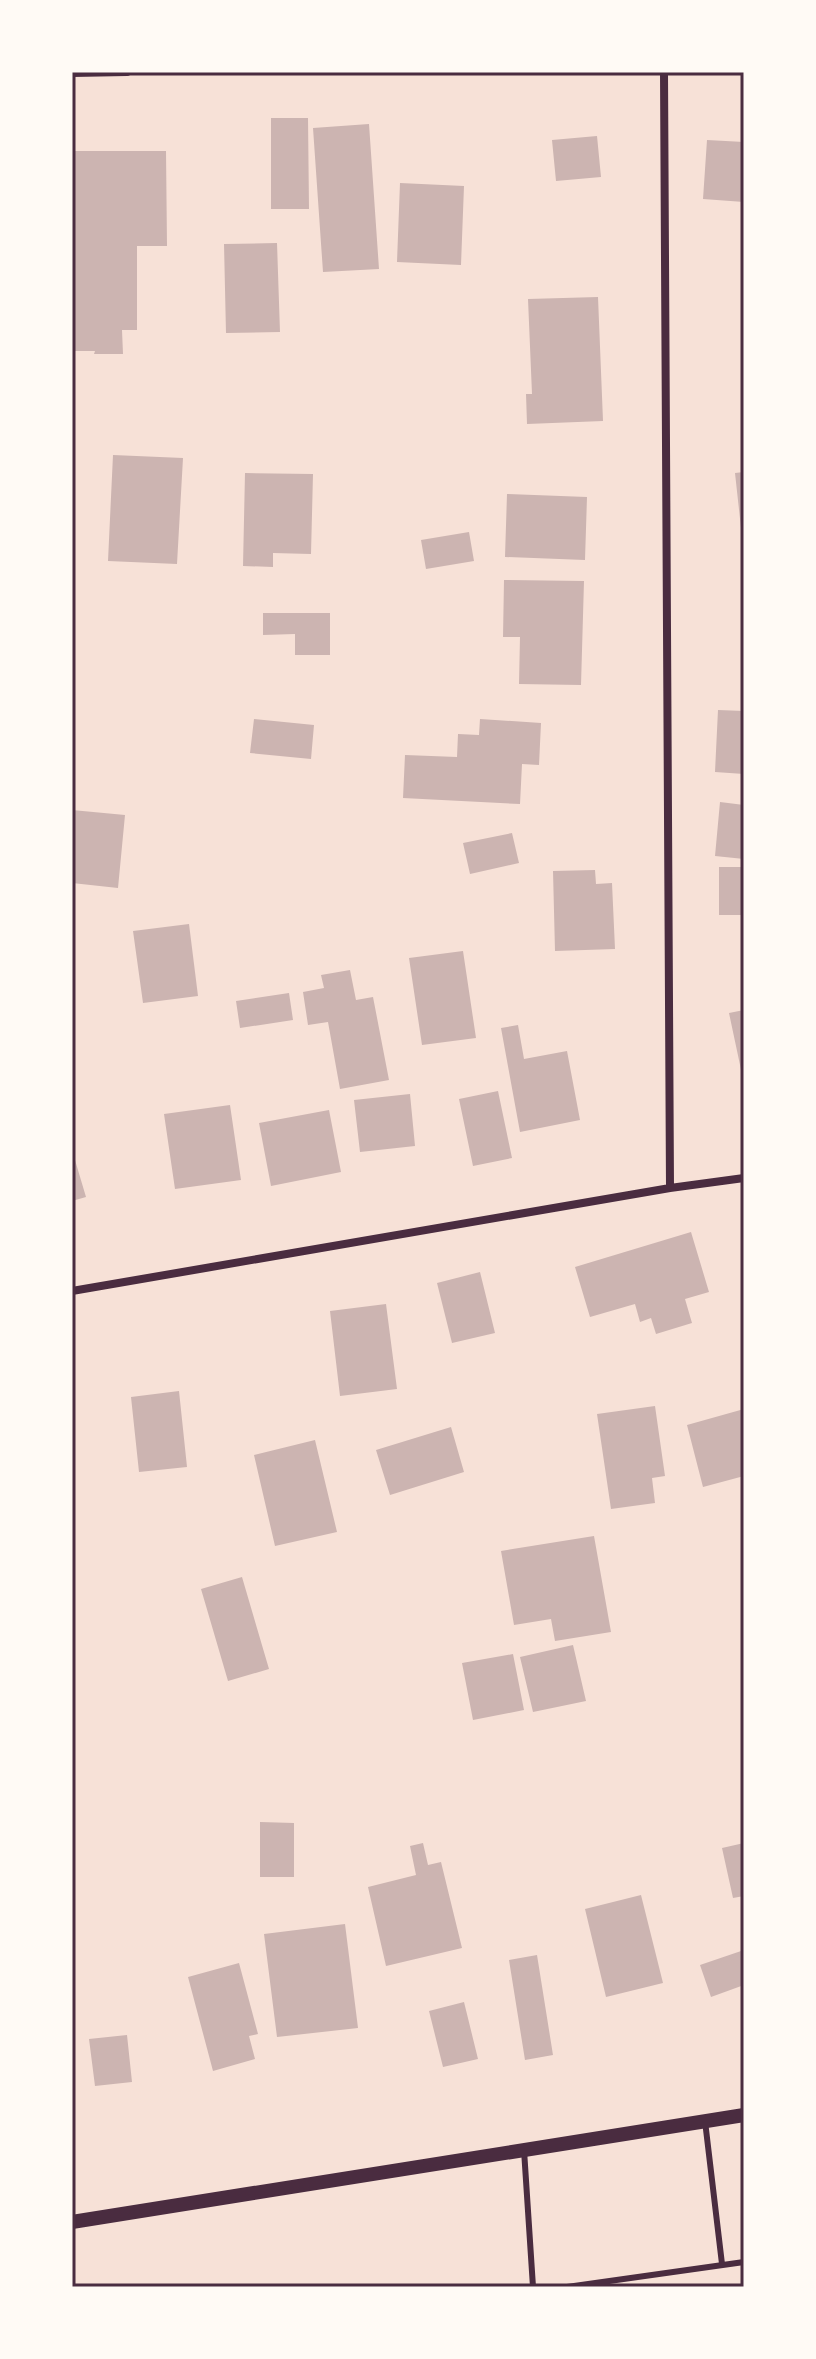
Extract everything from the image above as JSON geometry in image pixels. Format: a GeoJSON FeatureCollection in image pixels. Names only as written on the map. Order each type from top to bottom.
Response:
{"type":"FeatureCollection","features":[{"type":"Feature","properties":{"kind":"street"},"geometry":{"type":"LineString","coordinates":[[72,73],[127,72]]}},
{"type":"Feature","properties":{"kind":"street"},"geometry":{"type":"LineString","coordinates":[[664,72],[670,1188]]}},
{"type":"Feature","properties":{"kind":"street"},"geometry":{"type":"LineString","coordinates":[[72,1291],[670,1188],[744,1178]]}},
{"type":"Feature","properties":{"kind":"street"},"geometry":{"type":"LineString","coordinates":[[72,2222],[744,2115]]}},
{"type":"Feature","properties":{"kind":"lane"},"geometry":{"type":"LineString","coordinates":[[705,2121],[722,2264]]}},
{"type":"Feature","properties":{"kind":"lane"},"geometry":{"type":"LineString","coordinates":[[524,2150],[533,2287]]}},
{"type":"Feature","properties":{"kind":"lane"},"geometry":{"type":"LineString","coordinates":[[567,2287],[744,2262]]}},
{"type":"Feature","properties":{"kind":"building"},"geometry":{"type":"Polygon","coordinates":[[[271,118],[308,118],[309,209],[271,209],[271,118]]]}},
{"type":"Feature","properties":{"kind":"building"},"geometry":{"type":"Polygon","coordinates":[[[369,124],[379,269],[323,272],[313,128],[369,124]]]}},
{"type":"Feature","properties":{"kind":"building"},"geometry":{"type":"Polygon","coordinates":[[[597,136],[601,177],[556,181],[552,140],[597,136]]]}},
{"type":"Feature","properties":{"kind":"building"},"geometry":{"type":"Polygon","coordinates":[[[707,140],[744,142],[744,202],[703,199],[707,140]]]}},
{"type":"Feature","properties":{"kind":"building"},"geometry":{"type":"Polygon","coordinates":[[[72,151],[166,151],[167,246],[137,246],[137,330],[122,330],[123,354],[72,351],[72,151]]]}},
{"type":"Feature","properties":{"kind":"building"},"geometry":{"type":"Polygon","coordinates":[[[400,183],[464,186],[461,265],[397,262],[400,183]]]}},
{"type":"Feature","properties":{"kind":"building"},"geometry":{"type":"Polygon","coordinates":[[[277,243],[280,332],[226,333],[224,244],[277,243]]]}},
{"type":"Feature","properties":{"kind":"building"},"geometry":{"type":"Polygon","coordinates":[[[598,297],[603,421],[527,424],[526,394],[532,394],[528,299],[598,297]]]}},
{"type":"Feature","properties":{"kind":"building"},"geometry":{"type":"Polygon","coordinates":[[[113,455],[183,458],[177,564],[108,561],[113,455]]]}},
{"type":"Feature","properties":{"kind":"building"},"geometry":{"type":"Polygon","coordinates":[[[744,472],[744,537],[742,537],[735,473],[744,472]]]}},
{"type":"Feature","properties":{"kind":"building"},"geometry":{"type":"Polygon","coordinates":[[[245,473],[313,474],[311,554],[273,553],[273,567],[243,566],[245,473]]]}},
{"type":"Feature","properties":{"kind":"building"},"geometry":{"type":"Polygon","coordinates":[[[507,494],[587,497],[585,560],[505,557],[507,494]]]}},
{"type":"Feature","properties":{"kind":"building"},"geometry":{"type":"Polygon","coordinates":[[[469,532],[474,561],[426,569],[421,540],[469,532]]]}},
{"type":"Feature","properties":{"kind":"building"},"geometry":{"type":"Polygon","coordinates":[[[504,580],[584,581],[581,685],[519,684],[520,637],[503,637],[504,580]]]}},
{"type":"Feature","properties":{"kind":"building"},"geometry":{"type":"Polygon","coordinates":[[[263,613],[330,613],[330,655],[295,655],[295,634],[263,635],[263,613]]]}},
{"type":"Feature","properties":{"kind":"building"},"geometry":{"type":"Polygon","coordinates":[[[718,710],[744,711],[744,774],[715,772],[718,710]]]}},
{"type":"Feature","properties":{"kind":"building"},"geometry":{"type":"Polygon","coordinates":[[[254,719],[314,725],[311,759],[250,753],[254,719]]]}},
{"type":"Feature","properties":{"kind":"building"},"geometry":{"type":"Polygon","coordinates":[[[480,719],[541,723],[539,765],[522,764],[520,804],[403,798],[405,755],[457,757],[458,734],[479,735],[480,719]]]}},
{"type":"Feature","properties":{"kind":"building"},"geometry":{"type":"Polygon","coordinates":[[[720,802],[744,805],[744,859],[715,856],[720,802]]]}},
{"type":"Feature","properties":{"kind":"building"},"geometry":{"type":"Polygon","coordinates":[[[72,810],[125,815],[118,888],[72,883],[72,810]]]}},
{"type":"Feature","properties":{"kind":"building"},"geometry":{"type":"Polygon","coordinates":[[[512,833],[519,863],[470,874],[463,843],[512,833]]]}},
{"type":"Feature","properties":{"kind":"building"},"geometry":{"type":"Polygon","coordinates":[[[719,867],[744,867],[744,915],[719,915],[719,867]]]}},
{"type":"Feature","properties":{"kind":"building"},"geometry":{"type":"Polygon","coordinates":[[[595,870],[596,884],[612,883],[615,949],[555,951],[553,871],[595,870]]]}},
{"type":"Feature","properties":{"kind":"building"},"geometry":{"type":"Polygon","coordinates":[[[189,924],[198,996],[143,1003],[133,931],[189,924]]]}},
{"type":"Feature","properties":{"kind":"building"},"geometry":{"type":"Polygon","coordinates":[[[463,951],[476,1038],[422,1045],[409,958],[463,951]]]}},
{"type":"Feature","properties":{"kind":"building"},"geometry":{"type":"Polygon","coordinates":[[[350,970],[356,1000],[373,997],[389,1080],[340,1089],[328,1022],[308,1025],[303,992],[324,988],[321,975],[350,970]]]}},
{"type":"Feature","properties":{"kind":"building"},"geometry":{"type":"Polygon","coordinates":[[[289,993],[293,1020],[240,1028],[236,1001],[289,993]]]}},
{"type":"Feature","properties":{"kind":"building"},"geometry":{"type":"Polygon","coordinates":[[[744,1010],[744,1079],[743,1079],[729,1013],[744,1010]]]}},
{"type":"Feature","properties":{"kind":"building"},"geometry":{"type":"Polygon","coordinates":[[[518,1025],[524,1059],[567,1051],[580,1120],[520,1132],[501,1028],[518,1025]]]}},
{"type":"Feature","properties":{"kind":"building"},"geometry":{"type":"Polygon","coordinates":[[[498,1091],[512,1158],[473,1166],[459,1099],[498,1091]]]}},
{"type":"Feature","properties":{"kind":"building"},"geometry":{"type":"Polygon","coordinates":[[[410,1094],[415,1146],[360,1152],[354,1100],[410,1094]]]}},
{"type":"Feature","properties":{"kind":"building"},"geometry":{"type":"Polygon","coordinates":[[[230,1105],[241,1180],[175,1189],[164,1114],[230,1105]]]}},
{"type":"Feature","properties":{"kind":"building"},"geometry":{"type":"Polygon","coordinates":[[[329,1110],[341,1172],[271,1186],[259,1123],[329,1110]]]}},
{"type":"Feature","properties":{"kind":"building"},"geometry":{"type":"Polygon","coordinates":[[[72,1150],[86,1197],[72,1201],[72,1150]]]}},
{"type":"Feature","properties":{"kind":"building"},"geometry":{"type":"Polygon","coordinates":[[[691,1232],[709,1292],[685,1299],[692,1323],[656,1334],[651,1318],[640,1322],[635,1304],[590,1317],[575,1267],[691,1232]]]}},
{"type":"Feature","properties":{"kind":"building"},"geometry":{"type":"Polygon","coordinates":[[[480,1272],[495,1333],[452,1343],[437,1283],[480,1272]]]}},
{"type":"Feature","properties":{"kind":"building"},"geometry":{"type":"Polygon","coordinates":[[[386,1304],[397,1389],[340,1396],[330,1311],[386,1304]]]}},
{"type":"Feature","properties":{"kind":"building"},"geometry":{"type":"Polygon","coordinates":[[[179,1391],[187,1467],[139,1472],[131,1397],[179,1391]]]}},
{"type":"Feature","properties":{"kind":"building"},"geometry":{"type":"Polygon","coordinates":[[[655,1406],[665,1476],[652,1478],[655,1503],[611,1509],[597,1414],[655,1406]]]}},
{"type":"Feature","properties":{"kind":"building"},"geometry":{"type":"Polygon","coordinates":[[[744,1409],[744,1476],[703,1487],[687,1425],[744,1409]]]}},
{"type":"Feature","properties":{"kind":"building"},"geometry":{"type":"Polygon","coordinates":[[[451,1427],[464,1472],[390,1495],[376,1450],[451,1427]]]}},
{"type":"Feature","properties":{"kind":"building"},"geometry":{"type":"Polygon","coordinates":[[[315,1440],[337,1532],[275,1546],[254,1455],[315,1440]]]}},
{"type":"Feature","properties":{"kind":"building"},"geometry":{"type":"Polygon","coordinates":[[[594,1536],[611,1632],[555,1641],[551,1619],[514,1625],[501,1551],[594,1536]]]}},
{"type":"Feature","properties":{"kind":"building"},"geometry":{"type":"Polygon","coordinates":[[[242,1577],[269,1669],[228,1681],[201,1589],[242,1577]]]}},
{"type":"Feature","properties":{"kind":"building"},"geometry":{"type":"Polygon","coordinates":[[[573,1645],[586,1701],[533,1712],[520,1657],[573,1645]]]}},
{"type":"Feature","properties":{"kind":"building"},"geometry":{"type":"Polygon","coordinates":[[[513,1654],[524,1710],[473,1720],[462,1663],[513,1654]]]}},
{"type":"Feature","properties":{"kind":"building"},"geometry":{"type":"Polygon","coordinates":[[[260,1822],[294,1823],[294,1877],[260,1877],[260,1822]]]}},
{"type":"Feature","properties":{"kind":"building"},"geometry":{"type":"Polygon","coordinates":[[[423,1843],[428,1865],[441,1862],[462,1948],[386,1966],[368,1887],[416,1875],[410,1846],[423,1843]]]}},
{"type":"Feature","properties":{"kind":"building"},"geometry":{"type":"Polygon","coordinates":[[[744,1843],[744,1896],[733,1898],[722,1848],[744,1843]]]}},
{"type":"Feature","properties":{"kind":"building"},"geometry":{"type":"Polygon","coordinates":[[[641,1895],[663,1983],[606,1997],[585,1909],[641,1895]]]}},
{"type":"Feature","properties":{"kind":"building"},"geometry":{"type":"Polygon","coordinates":[[[345,1924],[358,2028],[277,2037],[264,1934],[345,1924]]]}},
{"type":"Feature","properties":{"kind":"building"},"geometry":{"type":"Polygon","coordinates":[[[744,1950],[744,1985],[711,1997],[700,1965],[744,1950]]]}},
{"type":"Feature","properties":{"kind":"building"},"geometry":{"type":"Polygon","coordinates":[[[537,1955],[553,2055],[525,2060],[509,1960],[537,1955]]]}},
{"type":"Feature","properties":{"kind":"building"},"geometry":{"type":"Polygon","coordinates":[[[239,1963],[258,2034],[249,2036],[255,2059],[213,2071],[188,1977],[239,1963]]]}},
{"type":"Feature","properties":{"kind":"building"},"geometry":{"type":"Polygon","coordinates":[[[464,2002],[478,2059],[443,2067],[429,2011],[464,2002]]]}},
{"type":"Feature","properties":{"kind":"building"},"geometry":{"type":"Polygon","coordinates":[[[127,2035],[132,2082],[95,2086],[89,2039],[127,2035]]]}}]}
